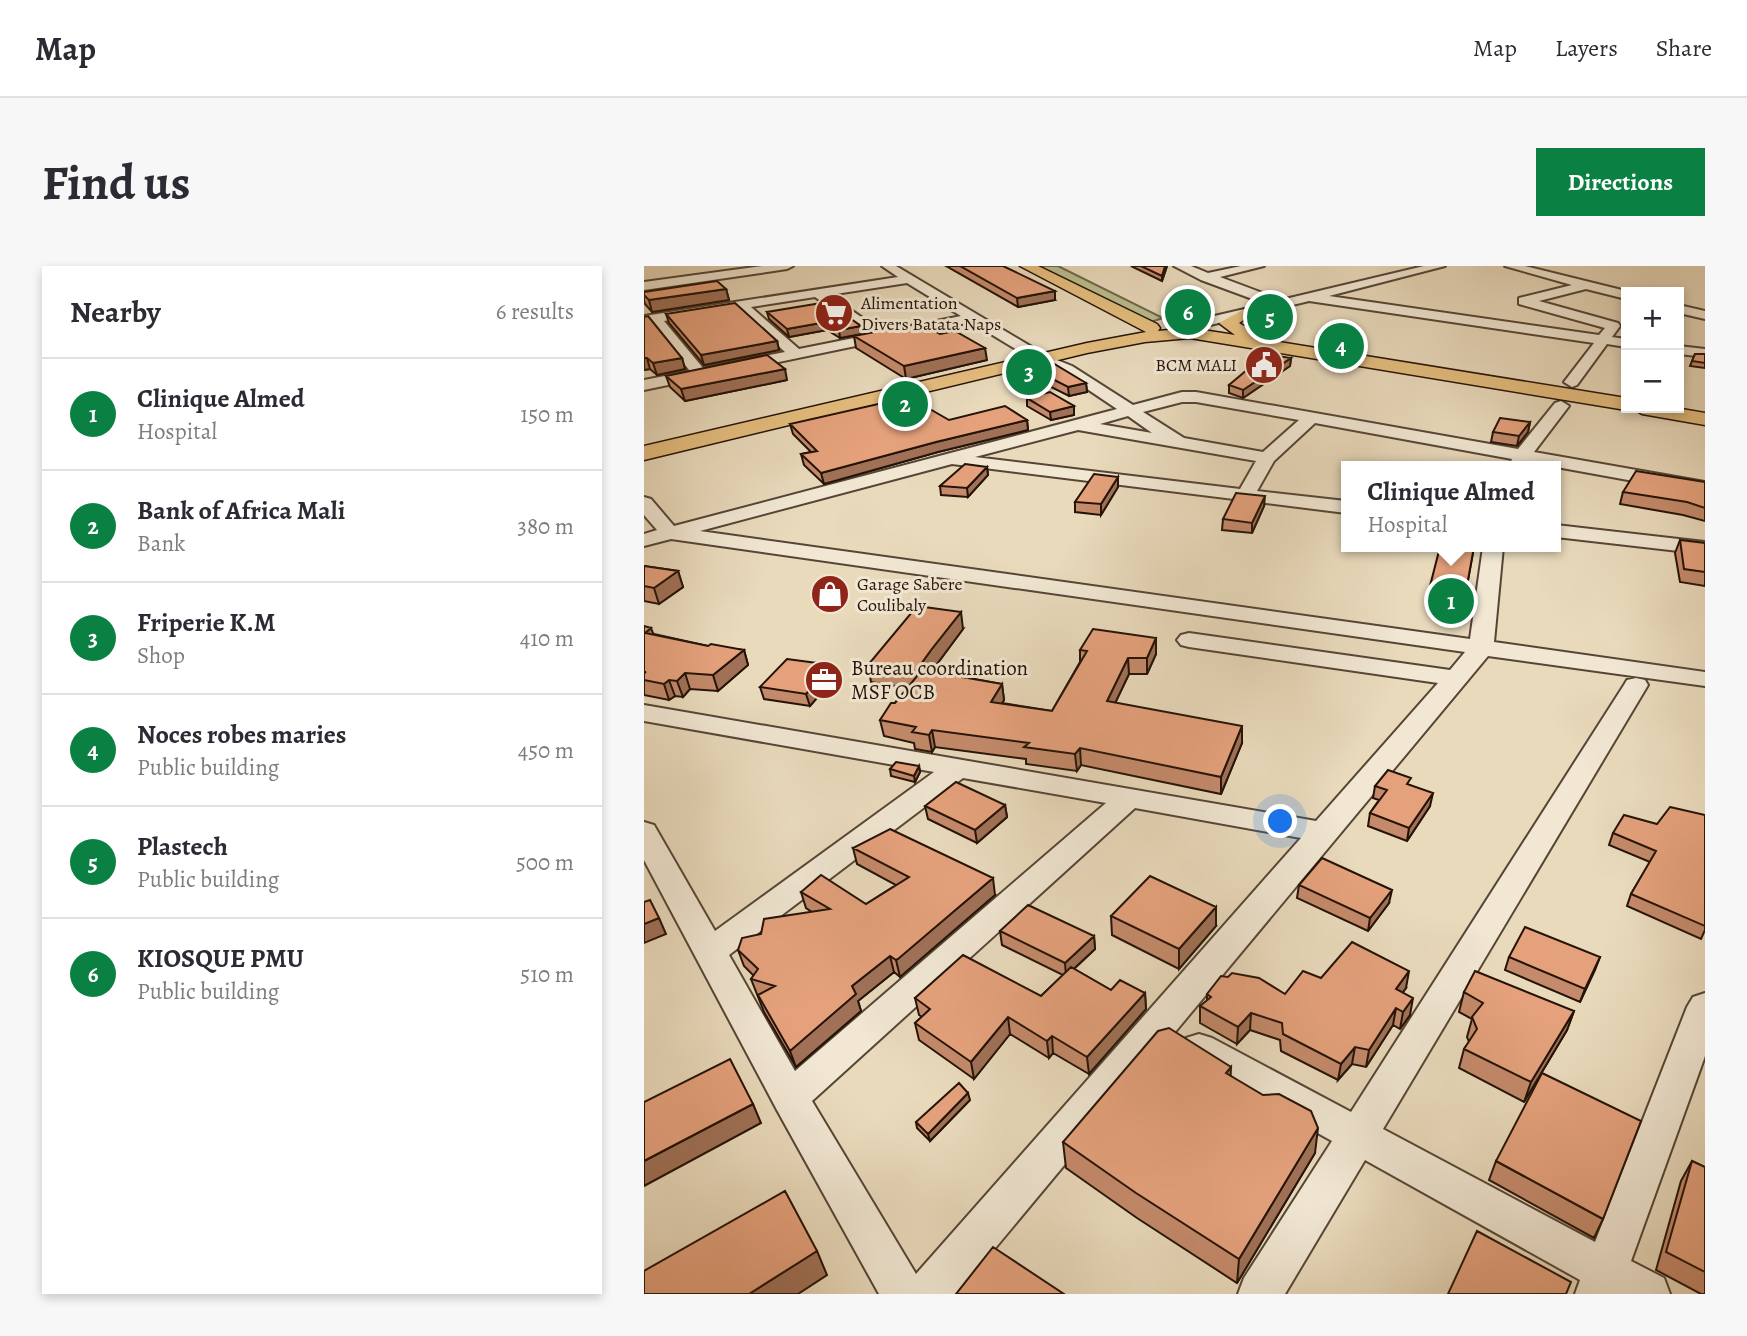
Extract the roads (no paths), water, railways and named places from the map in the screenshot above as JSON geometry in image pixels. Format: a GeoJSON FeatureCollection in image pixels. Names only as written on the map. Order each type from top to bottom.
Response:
{"type":"FeatureCollection","features":[{"type":"Feature","properties":{"kind":"main road"},"geometry":{"type":"LineString","coordinates":[[1027,266],[1151,328]]}},
{"type":"Feature","properties":{"kind":"main road"},"geometry":{"type":"LineString","coordinates":[[1248,312],[1227,323],[1252,338]]}},
{"type":"Feature","properties":{"kind":"main road"},"geometry":{"type":"LineString","coordinates":[[1087,348],[1151,328],[1161,321],[1189,328],[1618,398]]}},
{"type":"Feature","properties":{"kind":"main road"},"geometry":{"type":"LineString","coordinates":[[644,453],[1087,348],[1189,328],[1618,398]]}},
{"type":"Feature","properties":{"kind":"main road"},"geometry":{"type":"LineString","coordinates":[[1684,404],[1705,407]]}},
{"type":"Feature","properties":{"kind":"main road"},"geometry":{"type":"LineString","coordinates":[[1674,413],[1705,418]]}},
{"type":"Feature","properties":{"kind":"main road"},"geometry":{"type":"LineString","coordinates":[[1678,413],[1705,418]]}},
{"type":"Feature","properties":{"kind":"street"},"geometry":{"type":"LineString","coordinates":[[644,286],[788,266]]}},
{"type":"Feature","properties":{"kind":"street"},"geometry":{"type":"LineString","coordinates":[[888,266],[1042,359],[1067,369],[1179,443]]}},
{"type":"Feature","properties":{"kind":"street"},"geometry":{"type":"LineString","coordinates":[[1180,266],[1279,304]]}},
{"type":"Feature","properties":{"kind":"street"},"geometry":{"type":"LineString","coordinates":[[1205,277],[1258,266]]}},
{"type":"Feature","properties":{"kind":"street"},"geometry":{"type":"LineString","coordinates":[[1189,328],[1439,266]]}},
{"type":"Feature","properties":{"kind":"street"},"geometry":{"type":"LineString","coordinates":[[1511,266],[1621,294]]}},
{"type":"Feature","properties":{"kind":"street"},"geometry":{"type":"LineString","coordinates":[[649,319],[909,279]]}},
{"type":"Feature","properties":{"kind":"street"},"geometry":{"type":"LineString","coordinates":[[1460,319],[1586,285]]}},
{"type":"Feature","properties":{"kind":"street"},"geometry":{"type":"LineString","coordinates":[[817,293],[880,336]]}},
{"type":"Feature","properties":{"kind":"street"},"geometry":{"type":"LineString","coordinates":[[1307,297],[1621,342]]}},
{"type":"Feature","properties":{"kind":"street"},"geometry":{"type":"LineString","coordinates":[[1511,304],[1613,326],[1572,382]]}},
{"type":"Feature","properties":{"kind":"street"},"geometry":{"type":"LineString","coordinates":[[741,305],[796,354]]}},
{"type":"Feature","properties":{"kind":"street"},"geometry":{"type":"LineString","coordinates":[[1684,310],[1705,316]]}},
{"type":"Feature","properties":{"kind":"street"},"geometry":{"type":"LineString","coordinates":[[644,385],[971,318]]}},
{"type":"Feature","properties":{"kind":"street"},"geometry":{"type":"LineString","coordinates":[[649,319],[700,373]]}},
{"type":"Feature","properties":{"kind":"street"},"geometry":{"type":"LineString","coordinates":[[1684,351],[1705,353]]}},
{"type":"Feature","properties":{"kind":"street"},"geometry":{"type":"LineString","coordinates":[[644,541],[1169,399],[1196,397],[1520,461],[1561,406]]}},
{"type":"Feature","properties":{"kind":"street"},"geometry":{"type":"LineString","coordinates":[[1245,496],[1267,458],[1311,418]]}},
{"type":"Feature","properties":{"kind":"street"},"geometry":{"type":"LineString","coordinates":[[1074,425],[1267,458]]}},
{"type":"Feature","properties":{"kind":"street"},"geometry":{"type":"LineString","coordinates":[[946,460],[1341,506]]}},
{"type":"Feature","properties":{"kind":"street"},"geometry":{"type":"LineString","coordinates":[[1561,467],[1705,488]]}},
{"type":"Feature","properties":{"kind":"street"},"geometry":{"type":"LineString","coordinates":[[644,503],[670,533],[1469,663]]}},
{"type":"Feature","properties":{"kind":"street"},"geometry":{"type":"LineString","coordinates":[[1561,532],[1705,548]]}},
{"type":"Feature","properties":{"kind":"street"},"geometry":{"type":"LineString","coordinates":[[644,541],[1469,663],[1705,694]]}},
{"type":"Feature","properties":{"kind":"street"},"geometry":{"type":"LineString","coordinates":[[928,1294],[1469,663],[1492,552]]}},
{"type":"Feature","properties":{"kind":"street"},"geometry":{"type":"LineString","coordinates":[[1189,640],[1705,679]]}},
{"type":"Feature","properties":{"kind":"street"},"geometry":{"type":"LineString","coordinates":[[1260,1294],[1636,685]]}},
{"type":"Feature","properties":{"kind":"street"},"geometry":{"type":"LineString","coordinates":[[644,713],[1324,832]]}},
{"type":"Feature","properties":{"kind":"street"},"geometry":{"type":"LineString","coordinates":[[711,951],[959,766]]}},
{"type":"Feature","properties":{"kind":"street"},"geometry":{"type":"LineString","coordinates":[[790,1098],[1128,799]]}},
{"type":"Feature","properties":{"kind":"street"},"geometry":{"type":"LineString","coordinates":[[644,832],[790,1098],[903,1294]]}},
{"type":"Feature","properties":{"kind":"street"},"geometry":{"type":"LineString","coordinates":[[1602,1282],[1705,1007]]}},
{"type":"Feature","properties":{"kind":"street"},"geometry":{"type":"LineString","coordinates":[[1157,1026],[1358,1136],[1602,1282],[1648,1294]]}},
{"type":"Feature","properties":{"kind":"place","name":"KIOSQUE PMU"},"geometry":{"type":"Point","coordinates":[1188,312]}},
{"type":"Feature","properties":{"kind":"place","name":"Alimentation Divers Batata Naps"},"geometry":{"type":"Point","coordinates":[834,313]}},
{"type":"Feature","properties":{"kind":"place","name":"Plastech"},"geometry":{"type":"Point","coordinates":[1270,317]}},
{"type":"Feature","properties":{"kind":"place","name":"Noces robes maries"},"geometry":{"type":"Point","coordinates":[1341,346]}},
{"type":"Feature","properties":{"kind":"place","name":"BCM MALI"},"geometry":{"type":"Point","coordinates":[1264,365]}},
{"type":"Feature","properties":{"kind":"place","name":"Friperie K.M"},"geometry":{"type":"Point","coordinates":[1029,372]}},
{"type":"Feature","properties":{"kind":"place","name":"Bank of Africa Mali"},"geometry":{"type":"Point","coordinates":[905,404]}},
{"type":"Feature","properties":{"kind":"place","name":"Garage Sabere Coulibaly"},"geometry":{"type":"Point","coordinates":[830,594]}},
{"type":"Feature","properties":{"kind":"place","name":"Clinique Almed"},"geometry":{"type":"Point","coordinates":[1451,601]}},
{"type":"Feature","properties":{"kind":"place","name":"Bureau coordination MSF OCB"},"geometry":{"type":"Point","coordinates":[824,680]}}]}
